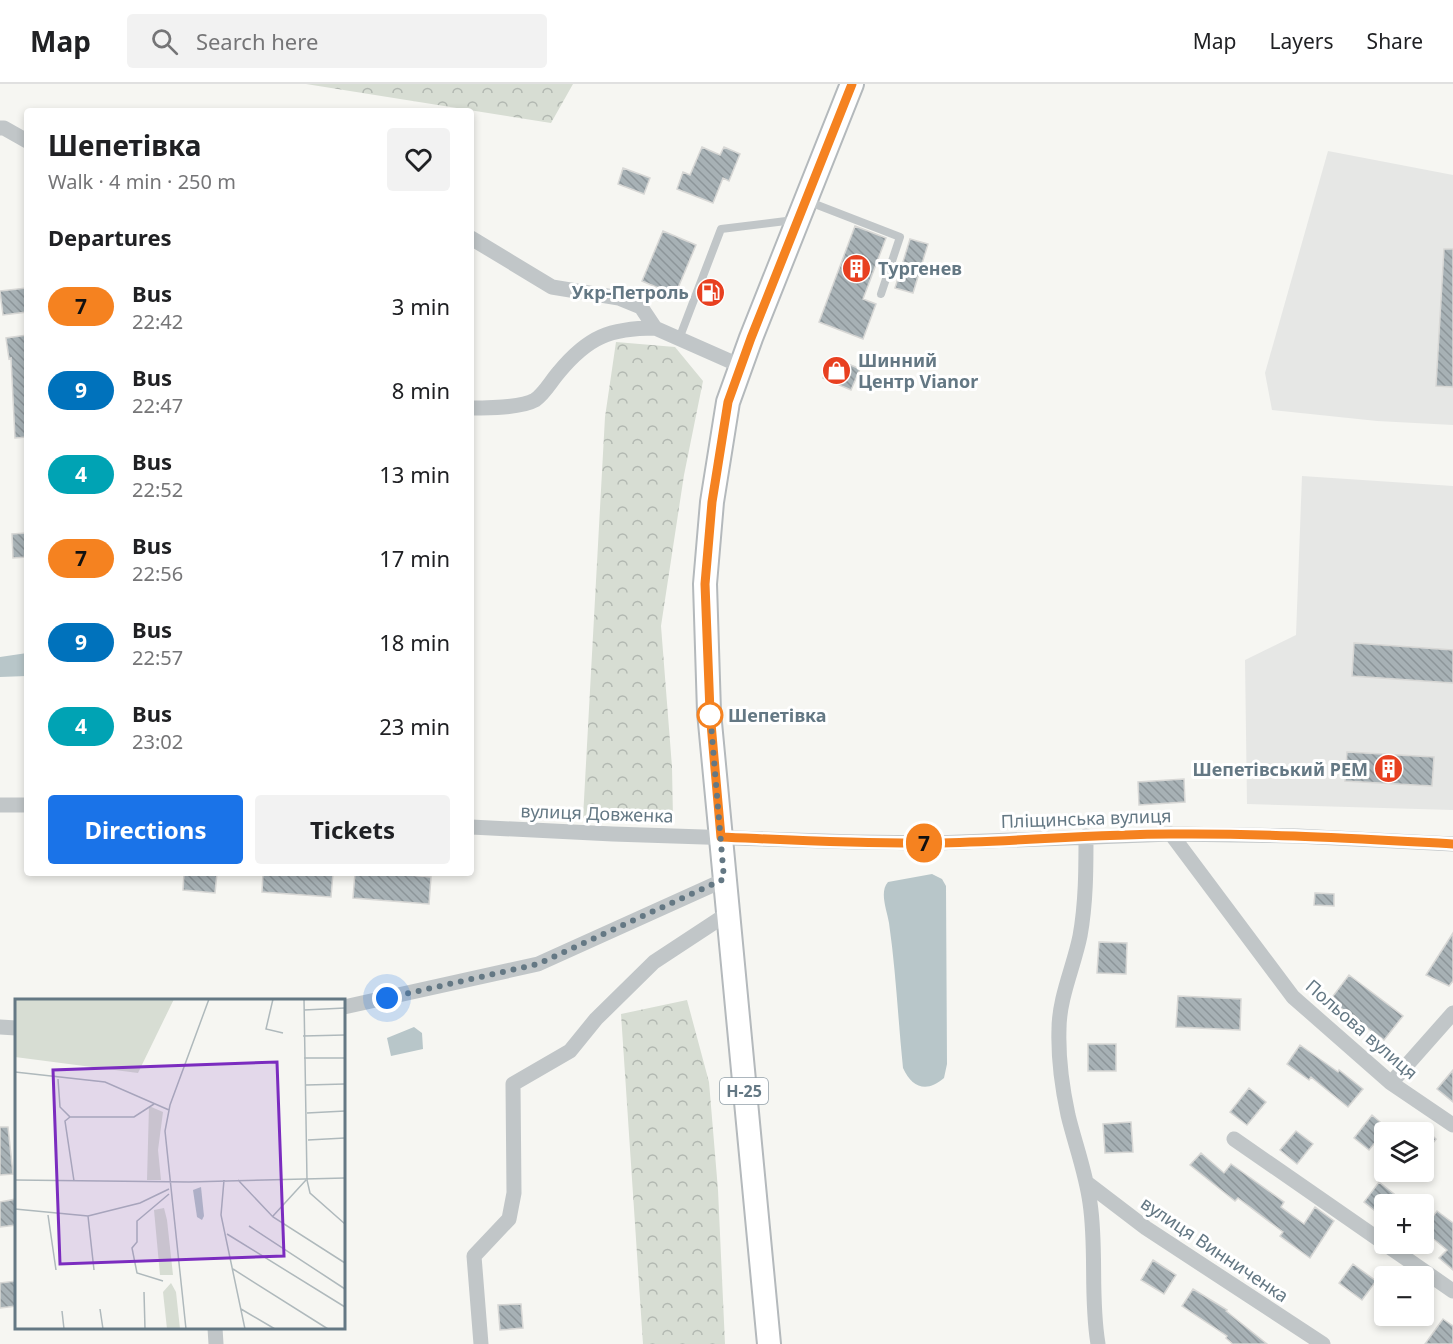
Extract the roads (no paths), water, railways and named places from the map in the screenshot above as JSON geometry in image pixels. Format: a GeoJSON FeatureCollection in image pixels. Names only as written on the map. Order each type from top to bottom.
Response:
{"type":"FeatureCollection","features":[{"type":"Feature","properties":{"kind":"main road","name":"Н-25"},"geometry":{"type":"LineString","coordinates":[[769,1344],[724,879],[710,712],[705,584],[712,502],[728,402],[852,84]]}},
{"type":"Feature","properties":{"kind":"street"},"geometry":{"type":"LineString","coordinates":[[0,128],[24,139]]}},
{"type":"Feature","properties":{"kind":"street"},"geometry":{"type":"LineString","coordinates":[[474,240],[552,287],[619,298],[641,308],[655,328]]}},
{"type":"Feature","properties":{"kind":"street"},"geometry":{"type":"LineString","coordinates":[[474,408],[516,405],[534,400],[578,352],[595,339],[613,331],[655,328],[741,366]]}},
{"type":"Feature","properties":{"kind":"street"},"geometry":{"type":"LineString","coordinates":[[0,805],[24,806]]}},
{"type":"Feature","properties":{"kind":"street","name":"вулиця Довженка"},"geometry":{"type":"LineString","coordinates":[[474,827],[721,837]]}},
{"type":"Feature","properties":{"kind":"street","name":"Пліщинська вулиця"},"geometry":{"type":"LineString","coordinates":[[721,837],[936,843],[1171,834],[1297,836],[1453,844]]}},
{"type":"Feature","properties":{"kind":"street","name":"Польова вулиця"},"geometry":{"type":"LineString","coordinates":[[1171,834],[1293,997],[1391,1083],[1453,1125]]}},
{"type":"Feature","properties":{"kind":"street"},"geometry":{"type":"LineString","coordinates":[[1086,836],[1085,884],[1080,933],[1062,1006],[1058,1045],[1066,1104],[1087,1183],[1092,1217],[1093,1294],[1098,1344]]}},
{"type":"Feature","properties":{"kind":"street"},"geometry":{"type":"LineString","coordinates":[[345,1007],[538,964],[724,879]]}},
{"type":"Feature","properties":{"kind":"street"},"geometry":{"type":"LineString","coordinates":[[481,1344],[474,1257],[509,1219],[514,1193],[513,1084],[570,1051],[596,1019],[654,962],[727,914]]}},
{"type":"Feature","properties":{"kind":"street"},"geometry":{"type":"LineString","coordinates":[[1391,1083],[1453,1013]]}},
{"type":"Feature","properties":{"kind":"street"},"geometry":{"type":"LineString","coordinates":[[0,1027],[15,1028]]}},
{"type":"Feature","properties":{"kind":"street"},"geometry":{"type":"LineString","coordinates":[[1234,1139],[1374,1235]]}},
{"type":"Feature","properties":{"kind":"street","name":"вулиця Винниченка"},"geometry":{"type":"LineString","coordinates":[[1087,1183],[1146,1228],[1323,1344]]}},
{"type":"Feature","properties":{"kind":"street"},"geometry":{"type":"LineString","coordinates":[[1401,1254],[1453,1291]]}},
{"type":"Feature","properties":{"kind":"street"},"geometry":{"type":"LineString","coordinates":[[215,1329],[216,1344]]}},
{"type":"Feature","properties":{"kind":"lane"},"geometry":{"type":"LineString","coordinates":[[679,339],[721,229],[802,210],[900,237],[880,294]]}},
{"type":"Feature","properties":{"kind":"place","name":"Тургенев"},"geometry":{"type":"Point","coordinates":[857,268]}},
{"type":"Feature","properties":{"kind":"place","name":"Укр-Петроль"},"geometry":{"type":"Point","coordinates":[710,292]}},
{"type":"Feature","properties":{"kind":"place","name":"Шинний Центр Vianor"},"geometry":{"type":"Point","coordinates":[837,370]}},
{"type":"Feature","properties":{"kind":"place","name":"Шепетівка"},"geometry":{"type":"Point","coordinates":[710,715]}},
{"type":"Feature","properties":{"kind":"place","name":"Шепетівський РЕМ"},"geometry":{"type":"Point","coordinates":[1389,769]}}]}
